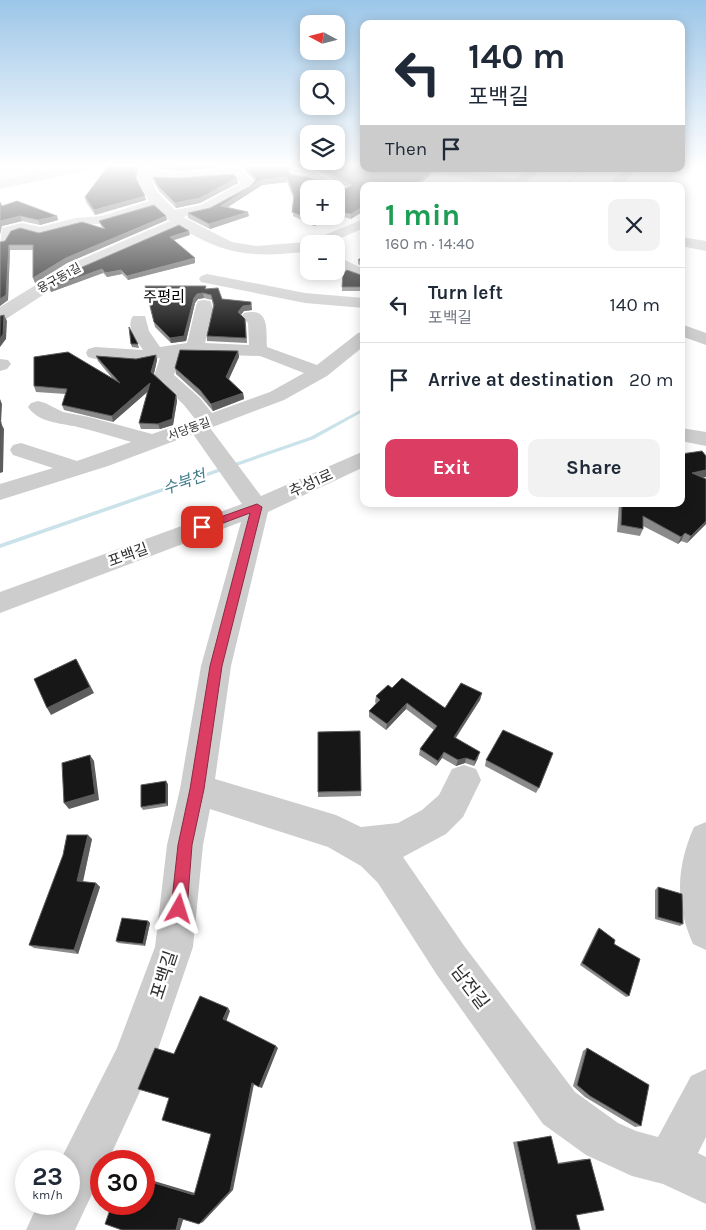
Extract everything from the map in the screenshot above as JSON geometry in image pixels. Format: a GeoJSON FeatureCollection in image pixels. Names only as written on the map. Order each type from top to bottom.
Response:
{"type":"FeatureCollection","features":[{"type":"Feature","properties":{"kind":"street"},"geometry":{"type":"LineString","coordinates":[[0,242],[8,231],[13,229],[22,227],[40,232],[71,223]]}},
{"type":"Feature","properties":{"kind":"street","name":"용구동1길"},"geometry":{"type":"LineString","coordinates":[[0,315],[15,297],[164,223]]}},
{"type":"Feature","properties":{"kind":"street"},"geometry":{"type":"LineString","coordinates":[[185,223],[224,244],[240,249],[256,250],[300,247]]}},
{"type":"Feature","properties":{"kind":"street"},"geometry":{"type":"LineString","coordinates":[[335,235],[360,225]]}},
{"type":"Feature","properties":{"kind":"street"},"geometry":{"type":"LineString","coordinates":[[685,243],[706,246]]}},
{"type":"Feature","properties":{"kind":"street"},"geometry":{"type":"LineString","coordinates":[[345,266],[360,273]]}},
{"type":"Feature","properties":{"kind":"street"},"geometry":{"type":"LineString","coordinates":[[207,278],[248,285],[297,297],[351,304],[360,303]]}},
{"type":"Feature","properties":{"kind":"street"},"geometry":{"type":"LineString","coordinates":[[194,349],[203,320],[204,305]]}},
{"type":"Feature","properties":{"kind":"street"},"geometry":{"type":"LineString","coordinates":[[250,317],[257,320],[258,351]]}},
{"type":"Feature","properties":{"kind":"street"},"geometry":{"type":"LineString","coordinates":[[139,320],[140,331],[163,351],[164,376],[193,402],[204,424],[254,503]]}},
{"type":"Feature","properties":{"kind":"street"},"geometry":{"type":"LineString","coordinates":[[685,331],[706,340]]}},
{"type":"Feature","properties":{"kind":"street","name":"서당동길"},"geometry":{"type":"LineString","coordinates":[[0,492],[155,442],[277,396],[320,372],[360,340]]}},
{"type":"Feature","properties":{"kind":"street"},"geometry":{"type":"LineString","coordinates":[[95,353],[138,356],[163,351],[194,349],[258,351],[320,372]]}},
{"type":"Feature","properties":{"kind":"street"},"geometry":{"type":"LineString","coordinates":[[38,407],[57,417],[82,421],[155,442]]}},
{"type":"Feature","properties":{"kind":"street"},"geometry":{"type":"LineString","coordinates":[[685,435],[706,439]]}},
{"type":"Feature","properties":{"kind":"street"},"geometry":{"type":"LineString","coordinates":[[21,450],[77,468]]}},
{"type":"Feature","properties":{"kind":"street","name":"추성1로"},"geometry":{"type":"LineString","coordinates":[[254,503],[360,460]]}},
{"type":"Feature","properties":{"kind":"street"},"geometry":{"type":"LineString","coordinates":[[0,479],[32,476],[44,477]]}},
{"type":"Feature","properties":{"kind":"street","name":"포백길"},"geometry":{"type":"LineString","coordinates":[[0,602],[254,503]]}},
{"type":"Feature","properties":{"kind":"street","name":"포백길"},"geometry":{"type":"LineString","coordinates":[[80,1169],[133,1061],[174,947],[185,845],[197,789],[216,666],[254,503]]}},
{"type":"Feature","properties":{"kind":"street"},"geometry":{"type":"LineString","coordinates":[[361,844],[402,840],[434,822],[451,806],[464,780]]}},
{"type":"Feature","properties":{"kind":"street","name":"남전길"},"geometry":{"type":"LineString","coordinates":[[197,789],[336,832],[361,844],[374,853],[391,870],[451,961],[559,1108],[602,1139],[632,1153],[687,1172],[706,1091]]}},
{"type":"Feature","properties":{"kind":"street"},"geometry":{"type":"LineString","coordinates":[[706,839],[698,865],[696,890],[706,931]]}},
{"type":"Feature","properties":{"kind":"street"},"geometry":{"type":"LineString","coordinates":[[50,1230],[58,1215]]}},
{"type":"Feature","properties":{"kind":"building"},"geometry":{"type":"Polygon","coordinates":[[[77,223],[87,223],[105,229],[101,223],[148,223],[66,258],[33,278],[33,245],[9,245],[6,295],[0,299],[0,242],[5,241],[11,231],[20,228],[39,233],[77,223]]]}},
{"type":"Feature","properties":{"kind":"building"},"geometry":{"type":"Polygon","coordinates":[[[179,225],[189,231],[170,237],[195,258],[127,276],[121,270],[105,273],[102,269],[49,288],[80,268],[179,225]]]}},
{"type":"Feature","properties":{"kind":"building"},"geometry":{"type":"Polygon","coordinates":[[[347,270],[360,275],[360,287],[342,287],[347,270]]]}},
{"type":"Feature","properties":{"kind":"building"},"geometry":{"type":"Polygon","coordinates":[[[145,286],[206,286],[205,289],[218,288],[222,299],[251,302],[251,305],[243,306],[238,312],[245,319],[246,338],[207,336],[214,305],[211,295],[203,293],[197,294],[194,298],[184,336],[170,338],[154,322],[145,286]]]}},
{"type":"Feature","properties":{"kind":"building"},"geometry":{"type":"Polygon","coordinates":[[[4,315],[3,334],[0,339],[0,316],[4,315]]]}},
{"type":"Feature","properties":{"kind":"building"},"geometry":{"type":"Polygon","coordinates":[[[129,327],[138,344],[131,344],[129,327]]]}},
{"type":"Feature","properties":{"kind":"building"},"geometry":{"type":"Polygon","coordinates":[[[180,350],[238,351],[226,377],[243,393],[211,404],[200,390],[175,368],[180,350]]]}},
{"type":"Feature","properties":{"kind":"building"},"geometry":{"type":"Polygon","coordinates":[[[68,352],[120,383],[96,356],[136,359],[156,355],[151,372],[176,395],[172,419],[158,424],[139,423],[150,383],[112,416],[62,405],[67,389],[34,386],[34,357],[68,352]]]}},
{"type":"Feature","properties":{"kind":"building"},"geometry":{"type":"Polygon","coordinates":[[[1,422],[0,457],[0,424],[1,422]]]}},
{"type":"Feature","properties":{"kind":"building"},"geometry":{"type":"Polygon","coordinates":[[[702,451],[706,456],[706,470],[692,473],[706,479],[706,521],[691,536],[685,533],[681,537],[643,516],[643,529],[621,525],[622,507],[685,507],[685,453],[702,451]]]}},
{"type":"Feature","properties":{"kind":"building"},"geometry":{"type":"Polygon","coordinates":[[[76,659],[90,687],[47,708],[34,679],[76,659]]]}},
{"type":"Feature","properties":{"kind":"building"},"geometry":{"type":"Polygon","coordinates":[[[402,678],[445,708],[461,683],[482,693],[454,737],[480,752],[475,761],[466,758],[458,760],[444,752],[438,761],[420,749],[437,726],[407,703],[387,724],[369,711],[380,700],[376,696],[388,685],[392,688],[402,678]]]}},
{"type":"Feature","properties":{"kind":"building"},"geometry":{"type":"Polygon","coordinates":[[[503,730],[553,753],[539,788],[486,760],[503,730]]]}},
{"type":"Feature","properties":{"kind":"building"},"geometry":{"type":"Polygon","coordinates":[[[360,731],[361,791],[318,792],[318,732],[360,731]]]}},
{"type":"Feature","properties":{"kind":"building"},"geometry":{"type":"Polygon","coordinates":[[[90,755],[95,794],[64,803],[62,763],[90,755]]]}},
{"type":"Feature","properties":{"kind":"building"},"geometry":{"type":"Polygon","coordinates":[[[166,781],[166,803],[141,807],[141,785],[166,781]]]}},
{"type":"Feature","properties":{"kind":"building"},"geometry":{"type":"Polygon","coordinates":[[[67,835],[88,835],[77,881],[96,883],[74,950],[29,945],[63,855],[67,835]]]}},
{"type":"Feature","properties":{"kind":"building"},"geometry":{"type":"Polygon","coordinates":[[[658,887],[682,894],[683,924],[658,917],[658,887]]]}},
{"type":"Feature","properties":{"kind":"building"},"geometry":{"type":"Polygon","coordinates":[[[122,918],[148,921],[143,944],[116,941],[122,918]]]}},
{"type":"Feature","properties":{"kind":"building"},"geometry":{"type":"Polygon","coordinates":[[[599,928],[615,940],[614,944],[640,959],[629,996],[582,963],[599,928]]]}},
{"type":"Feature","properties":{"kind":"building"},"geometry":{"type":"Polygon","coordinates":[[[200,996],[228,1008],[223,1019],[276,1046],[259,1087],[252,1083],[230,1191],[199,1224],[179,1218],[176,1230],[122,1230],[105,1224],[108,1215],[155,1215],[155,1183],[194,1195],[211,1134],[162,1120],[169,1098],[138,1089],[155,1048],[174,1054],[200,996]]]}},
{"type":"Feature","properties":{"kind":"building"},"geometry":{"type":"Polygon","coordinates":[[[587,1048],[649,1085],[641,1126],[590,1096],[577,1085],[587,1048]]]}},
{"type":"Feature","properties":{"kind":"building"},"geometry":{"type":"Polygon","coordinates":[[[551,1136],[558,1164],[590,1159],[604,1210],[576,1215],[580,1230],[536,1230],[517,1142],[551,1136]]]}},
{"type":"Feature","properties":{"kind":"waterway","name":"수북천"},"geometry":{"type":"LineString","coordinates":[[0,546],[312,438],[360,411]]}},
{"type":"Feature","properties":{"kind":"district","name":"주평리"},"geometry":{"type":"Point","coordinates":[164,297]}},
{"type":"Feature","properties":{"kind":"route"},"geometry":{"type":"LineString","coordinates":[[179,909],[185,845],[207,732],[216,666],[257,507],[202,527]]}}]}
